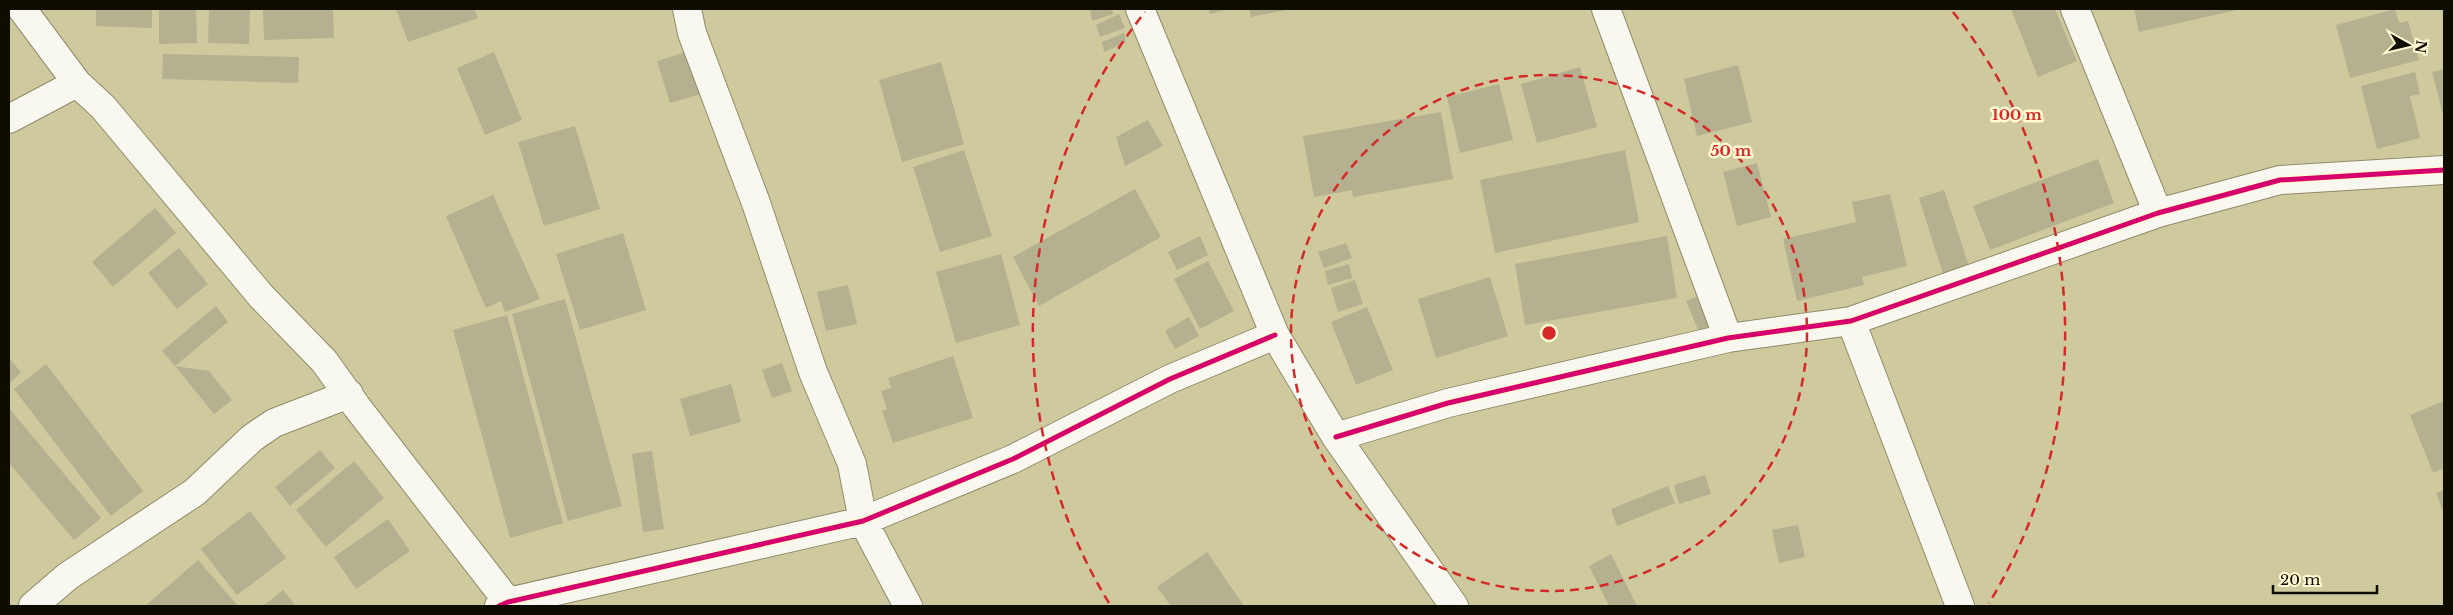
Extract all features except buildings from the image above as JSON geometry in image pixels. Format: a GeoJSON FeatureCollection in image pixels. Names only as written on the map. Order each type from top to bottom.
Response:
{"type":"FeatureCollection","features":[{"type":"Feature","properties":{"kind":"street"},"geometry":{"type":"LineString","coordinates":[[22,9],[77,83],[103,107],[261,296],[324,361],[504,604],[864,521],[1013,459],[1170,379],[1274,335]]}},
{"type":"Feature","properties":{"kind":"street"},"geometry":{"type":"LineString","coordinates":[[687,9],[692,33],[756,204],[813,372],[852,464],[864,521],[908,606]]}},
{"type":"Feature","properties":{"kind":"street"},"geometry":{"type":"LineString","coordinates":[[1140,9],[1274,335],[1336,437],[1454,606]]}},
{"type":"Feature","properties":{"kind":"street"},"geometry":{"type":"LineString","coordinates":[[1606,9],[1728,338]]}},
{"type":"Feature","properties":{"kind":"street"},"geometry":{"type":"LineString","coordinates":[[2075,9],[2158,213]]}},
{"type":"Feature","properties":{"kind":"street"},"geometry":{"type":"LineString","coordinates":[[9,119],[77,83]]}},
{"type":"Feature","properties":{"kind":"street"},"geometry":{"type":"LineString","coordinates":[[1336,437],[1448,403],[1728,338],[1851,321],[2158,213],[2280,180],[2444,170]]}},
{"type":"Feature","properties":{"kind":"street"},"geometry":{"type":"LineString","coordinates":[[1851,321],[1960,606]]}},
{"type":"Feature","properties":{"kind":"street"},"geometry":{"type":"LineString","coordinates":[[33,606],[68,576],[195,492],[252,438],[274,423],[349,394]]}},
{"type":"Feature","properties":{"kind":"cycle path"},"geometry":{"type":"LineString","coordinates":[[1336,437],[1448,403],[1728,338],[1851,321],[2158,213],[2280,180],[2444,170]]}},
{"type":"Feature","properties":{"kind":"cycle path"},"geometry":{"type":"LineString","coordinates":[[499,606],[508,602],[863,521],[1013,459],[1170,379],[1275,335]]}}]}
